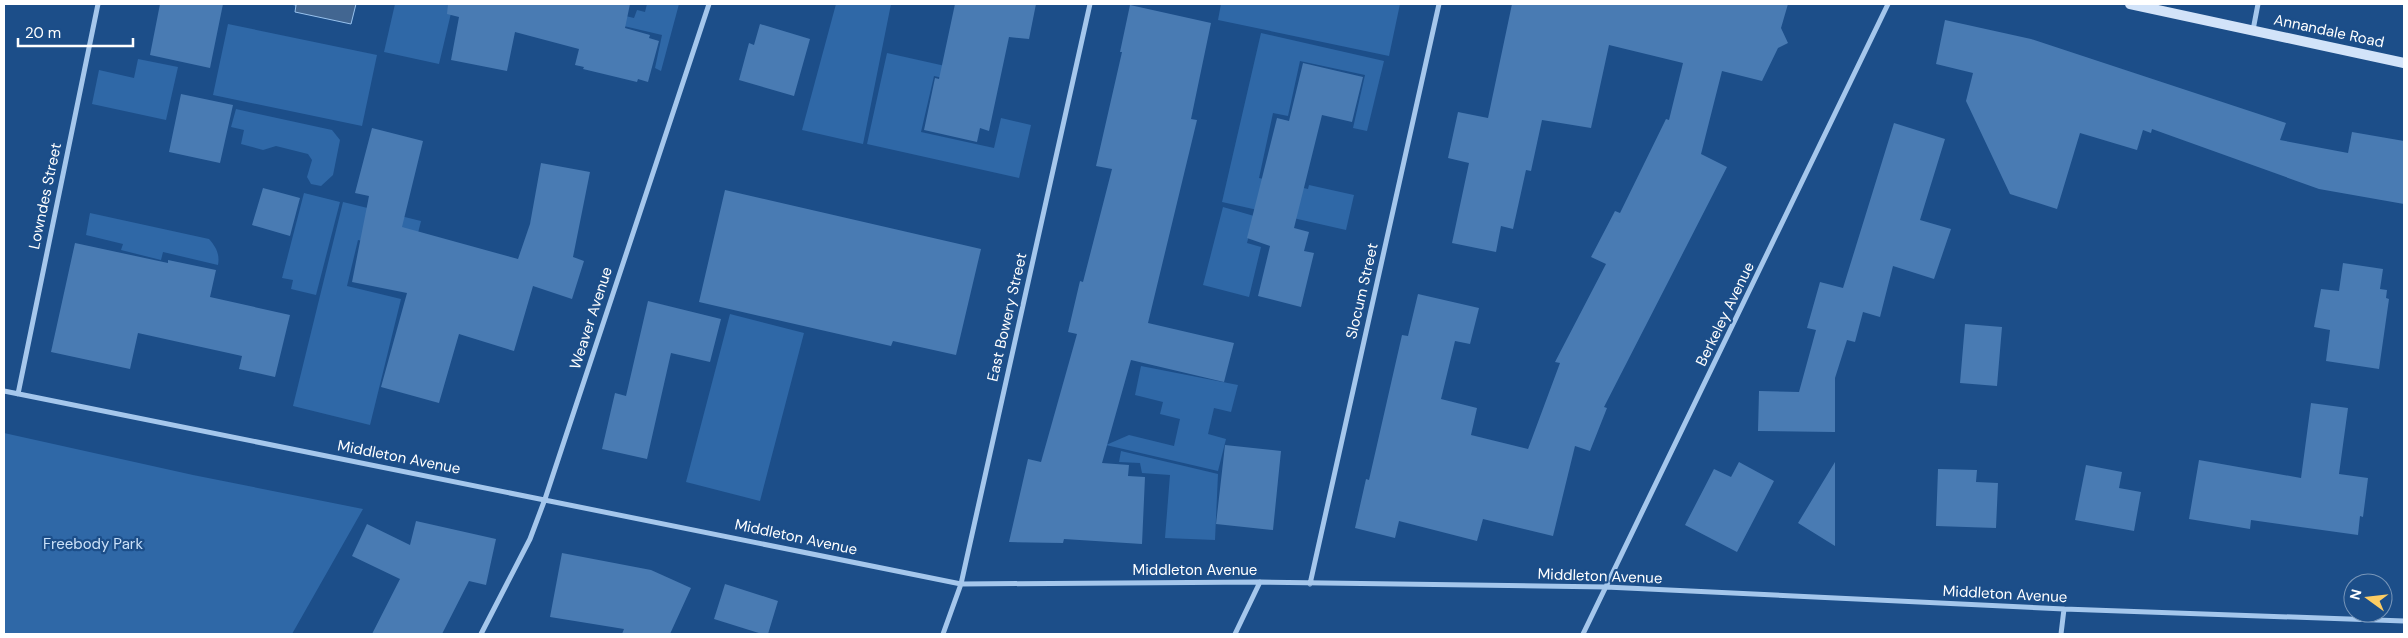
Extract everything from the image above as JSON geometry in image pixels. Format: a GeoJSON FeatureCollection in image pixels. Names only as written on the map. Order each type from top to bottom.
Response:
{"type":"FeatureCollection","features":[{"type":"Feature","properties":{"kind":"street","name":"Lowndes Street"},"geometry":{"type":"LineString","coordinates":[[18,394],[98,4]]}},
{"type":"Feature","properties":{"kind":"street","name":"Weaver Avenue"},"geometry":{"type":"LineString","coordinates":[[481,634],[530,540],[545,499],[708,4]]}},
{"type":"Feature","properties":{"kind":"street","name":"East Bowery Street"},"geometry":{"type":"LineString","coordinates":[[943,634],[961,584],[1090,4]]}},
{"type":"Feature","properties":{"kind":"street","name":"Slocum Street"},"geometry":{"type":"LineString","coordinates":[[1310,584],[1439,4]]}},
{"type":"Feature","properties":{"kind":"street","name":"Berkeley Avenue"},"geometry":{"type":"LineString","coordinates":[[1582,634],[1888,4]]}},
{"type":"Feature","properties":{"kind":"street","name":"Annandale Road"},"geometry":{"type":"LineString","coordinates":[[2130,4],[2404,63]]}},
{"type":"Feature","properties":{"kind":"street"},"geometry":{"type":"LineString","coordinates":[[2253,30],[2258,4]]}},
{"type":"Feature","properties":{"kind":"street","name":"Middleton Avenue"},"geometry":{"type":"LineString","coordinates":[[4,391],[961,584],[1260,582],[1606,587],[2064,609],[2404,621]]}},
{"type":"Feature","properties":{"kind":"street"},"geometry":{"type":"LineString","coordinates":[[1235,634],[1260,582]]}},
{"type":"Feature","properties":{"kind":"street"},"geometry":{"type":"LineString","coordinates":[[2061,634],[2064,609]]}},
{"type":"Feature","properties":{"kind":"green space"},"geometry":{"type":"Polygon","coordinates":[[[395,4],[484,4],[508,9],[452,9],[439,64],[384,52],[395,4]]]}},
{"type":"Feature","properties":{"kind":"green space"},"geometry":{"type":"Polygon","coordinates":[[[647,4],[679,4],[661,71],[655,68],[662,35],[577,15],[579,5],[634,18],[637,10],[645,12],[647,4]]]}},
{"type":"Feature","properties":{"kind":"green space"},"geometry":{"type":"Polygon","coordinates":[[[836,4],[891,4],[863,144],[802,130],[836,4]]]}},
{"type":"Feature","properties":{"kind":"green space"},"geometry":{"type":"Polygon","coordinates":[[[1221,4],[1400,4],[1389,56],[1218,20],[1221,4]]]}},
{"type":"Feature","properties":{"kind":"green space"},"geometry":{"type":"Polygon","coordinates":[[[228,24],[377,55],[362,126],[213,95],[228,24]]]}},
{"type":"Feature","properties":{"kind":"green space"},"geometry":{"type":"Polygon","coordinates":[[[1261,33],[1384,61],[1367,131],[1353,128],[1365,75],[1300,61],[1288,116],[1273,113],[1259,178],[1308,189],[1309,185],[1354,195],[1346,230],[1222,202],[1261,33]]]}},
{"type":"Feature","properties":{"kind":"green space"},"geometry":{"type":"Polygon","coordinates":[[[887,53],[999,78],[996,90],[934,76],[921,132],[994,148],[1001,118],[1031,125],[1019,178],[867,144],[887,53]]]}},
{"type":"Feature","properties":{"kind":"green space"},"geometry":{"type":"Polygon","coordinates":[[[138,59],[178,67],[166,120],[92,104],[99,70],[134,78],[138,59]]]}},
{"type":"Feature","properties":{"kind":"green space"},"geometry":{"type":"Polygon","coordinates":[[[236,109],[332,130],[340,140],[333,175],[321,186],[311,184],[307,177],[312,160],[308,154],[276,146],[263,150],[241,144],[244,130],[231,127],[236,109]]]}},
{"type":"Feature","properties":{"kind":"green space"},"geometry":{"type":"Polygon","coordinates":[[[304,193],[340,202],[316,295],[291,289],[293,280],[282,278],[304,193]]]}},
{"type":"Feature","properties":{"kind":"green space"},"geometry":{"type":"Polygon","coordinates":[[[343,202],[421,221],[413,253],[358,240],[347,286],[401,299],[370,425],[293,406],[343,202]]]}},
{"type":"Feature","properties":{"kind":"green space"},"geometry":{"type":"Polygon","coordinates":[[[1223,207],[1254,216],[1247,243],[1261,247],[1249,297],[1203,285],[1223,207]]]}},
{"type":"Feature","properties":{"kind":"green space"},"geometry":{"type":"Polygon","coordinates":[[[90,213],[209,239],[217,251],[218,265],[163,252],[161,260],[121,250],[123,244],[86,235],[90,213]]]}},
{"type":"Feature","properties":{"kind":"green space"},"geometry":{"type":"Polygon","coordinates":[[[730,314],[804,333],[760,501],[686,482],[730,314]]]}},
{"type":"Feature","properties":{"kind":"green space"},"geometry":{"type":"Polygon","coordinates":[[[1141,366],[1238,385],[1231,412],[1214,408],[1208,434],[1226,439],[1218,471],[1106,445],[1129,435],[1174,446],[1180,419],[1160,414],[1163,402],[1135,395],[1141,366]]]}},
{"type":"Feature","properties":{"kind":"green space","name":"Freebody Park"},"geometry":{"type":"Polygon","coordinates":[[[4,433],[193,475],[363,509],[292,634],[4,634],[4,433]]]}},
{"type":"Feature","properties":{"kind":"green space"},"geometry":{"type":"Polygon","coordinates":[[[1121,451],[1218,474],[1215,540],[1165,538],[1170,475],[1142,473],[1140,463],[1119,462],[1121,451]]]}},
{"type":"Feature","properties":{"kind":"shaded area"},"geometry":{"type":"Polygon","coordinates":[[[290,4],[356,4],[351,24],[295,12],[296,5],[290,4]]]}},
{"type":"Feature","properties":{"kind":"building"},"geometry":{"type":"Polygon","coordinates":[[[160,4],[223,4],[210,68],[150,55],[160,4]]]}},
{"type":"Feature","properties":{"kind":"building"},"geometry":{"type":"Polygon","coordinates":[[[448,4],[630,4],[625,28],[650,35],[649,38],[659,41],[648,82],[638,79],[637,82],[583,69],[584,67],[575,65],[579,49],[515,32],[507,71],[451,60],[459,17],[447,14],[448,4]]]}},
{"type":"Feature","properties":{"kind":"building"},"geometry":{"type":"Polygon","coordinates":[[[955,4],[1036,4],[1029,39],[1009,37],[989,131],[980,128],[977,142],[924,130],[935,78],[939,79],[955,4]]]}},
{"type":"Feature","properties":{"kind":"building"},"geometry":{"type":"Polygon","coordinates":[[[1512,4],[1788,4],[1781,28],[1788,43],[1778,48],[1762,81],[1722,71],[1701,154],[1727,167],[1604,407],[1607,408],[1590,451],[1575,446],[1553,536],[1483,519],[1477,541],[1399,521],[1395,538],[1355,528],[1366,479],[1369,480],[1402,335],[1408,336],[1418,294],[1479,308],[1470,344],[1455,341],[1441,399],[1477,408],[1471,435],[1528,449],[1560,363],[1555,362],[1606,264],[1591,257],[1615,211],[1620,213],[1666,119],[1669,120],[1683,63],[1609,45],[1591,128],[1542,120],[1531,171],[1526,170],[1513,229],[1501,226],[1496,252],[1452,243],[1469,163],[1448,158],[1458,112],[1488,118],[1512,4]]]}},
{"type":"Feature","properties":{"kind":"building"},"geometry":{"type":"Polygon","coordinates":[[[1130,5],[1211,23],[1191,119],[1197,120],[1148,323],[1234,343],[1224,382],[1131,360],[1102,463],[1129,465],[1128,476],[1145,477],[1142,544],[1064,539],[1063,543],[1009,542],[1028,459],[1041,462],[1077,334],[1068,332],[1080,281],[1083,282],[1112,169],[1096,166],[1122,52],[1120,52],[1130,5]]]}},
{"type":"Feature","properties":{"kind":"building"},"geometry":{"type":"Polygon","coordinates":[[[1945,20],[2031,39],[2286,123],[2280,140],[2348,153],[2352,132],[2404,141],[2404,204],[2319,189],[2152,129],[2151,133],[2143,130],[2137,150],[2080,133],[2057,209],[2010,194],[1966,101],[1973,73],[1936,64],[1945,20]]]}},
{"type":"Feature","properties":{"kind":"building"},"geometry":{"type":"Polygon","coordinates":[[[760,24],[810,39],[794,96],[739,80],[749,43],[754,45],[760,24]]]}},
{"type":"Feature","properties":{"kind":"building"},"geometry":{"type":"Polygon","coordinates":[[[1303,63],[1363,77],[1352,122],[1322,115],[1294,228],[1309,232],[1304,251],[1314,253],[1301,307],[1258,296],[1270,246],[1247,238],[1277,118],[1289,121],[1303,63]]]}},
{"type":"Feature","properties":{"kind":"building"},"geometry":{"type":"Polygon","coordinates":[[[181,94],[233,105],[220,163],[169,152],[181,94]]]}},
{"type":"Feature","properties":{"kind":"building"},"geometry":{"type":"Polygon","coordinates":[[[1894,123],[1945,139],[1920,220],[1951,229],[1934,279],[1893,266],[1880,317],[1863,312],[1855,342],[1847,340],[1835,378],[1835,432],[1758,431],[1759,391],[1799,392],[1816,330],[1807,328],[1820,282],[1843,288],[1894,123]]]}},
{"type":"Feature","properties":{"kind":"building"},"geometry":{"type":"Polygon","coordinates":[[[372,128],[423,141],[402,227],[518,259],[530,224],[541,163],[590,172],[573,257],[584,261],[572,299],[533,286],[514,351],[459,334],[439,403],[381,387],[407,293],[352,282],[369,196],[355,193],[372,128]]]}},
{"type":"Feature","properties":{"kind":"building"},"geometry":{"type":"Polygon","coordinates":[[[263,188],[300,198],[290,236],[252,225],[263,188]]]}},
{"type":"Feature","properties":{"kind":"building"},"geometry":{"type":"Polygon","coordinates":[[[725,190],[981,249],[956,355],[893,341],[891,346],[699,302],[725,190]]]}},
{"type":"Feature","properties":{"kind":"building"},"geometry":{"type":"Polygon","coordinates":[[[75,243],[168,263],[168,260],[216,270],[210,297],[290,315],[275,377],[239,369],[242,356],[138,333],[130,369],[51,352],[75,243]]]}},
{"type":"Feature","properties":{"kind":"building"},"geometry":{"type":"Polygon","coordinates":[[[2343,263],[2383,269],[2380,289],[2387,290],[2386,298],[2389,299],[2379,369],[2326,361],[2330,330],[2314,327],[2321,289],[2339,291],[2343,263]]]}},
{"type":"Feature","properties":{"kind":"building"},"geometry":{"type":"Polygon","coordinates":[[[648,301],[721,319],[710,362],[671,353],[647,459],[602,449],[615,393],[626,396],[648,301]]]}},
{"type":"Feature","properties":{"kind":"building"},"geometry":{"type":"Polygon","coordinates":[[[1965,324],[2002,327],[1997,386],[1960,383],[1965,324]]]}},
{"type":"Feature","properties":{"kind":"building"},"geometry":{"type":"Polygon","coordinates":[[[2311,403],[2348,408],[2339,474],[2368,478],[2363,517],[2360,516],[2358,535],[2251,520],[2250,529],[2189,519],[2199,460],[2301,478],[2311,403]]]}},
{"type":"Feature","properties":{"kind":"building"},"geometry":{"type":"Polygon","coordinates":[[[1225,445],[1281,451],[1273,530],[1216,524],[1225,445]]]}},
{"type":"Feature","properties":{"kind":"building"},"geometry":{"type":"Polygon","coordinates":[[[1739,462],[1774,481],[1737,552],[1685,525],[1714,469],[1731,477],[1739,462]]]}},
{"type":"Feature","properties":{"kind":"building"},"geometry":{"type":"Polygon","coordinates":[[[1835,462],[1835,546],[1798,523],[1835,462]]]}},
{"type":"Feature","properties":{"kind":"building"},"geometry":{"type":"Polygon","coordinates":[[[2086,465],[2122,472],[2119,488],[2141,492],[2134,531],[2075,520],[2086,465]]]}},
{"type":"Feature","properties":{"kind":"building"},"geometry":{"type":"Polygon","coordinates":[[[1938,469],[1977,470],[1976,482],[1998,483],[1996,528],[1936,526],[1938,469]]]}},
{"type":"Feature","properties":{"kind":"building"},"geometry":{"type":"Polygon","coordinates":[[[416,521],[496,539],[486,585],[469,581],[442,634],[372,634],[400,579],[352,556],[367,524],[410,545],[416,521]]]}},
{"type":"Feature","properties":{"kind":"building"},"geometry":{"type":"Polygon","coordinates":[[[562,553],[651,570],[691,588],[670,634],[622,634],[624,629],[550,617],[562,553]]]}},
{"type":"Feature","properties":{"kind":"building"},"geometry":{"type":"Polygon","coordinates":[[[725,584],[778,601],[768,634],[762,634],[714,619],[725,584]]]}}]}
